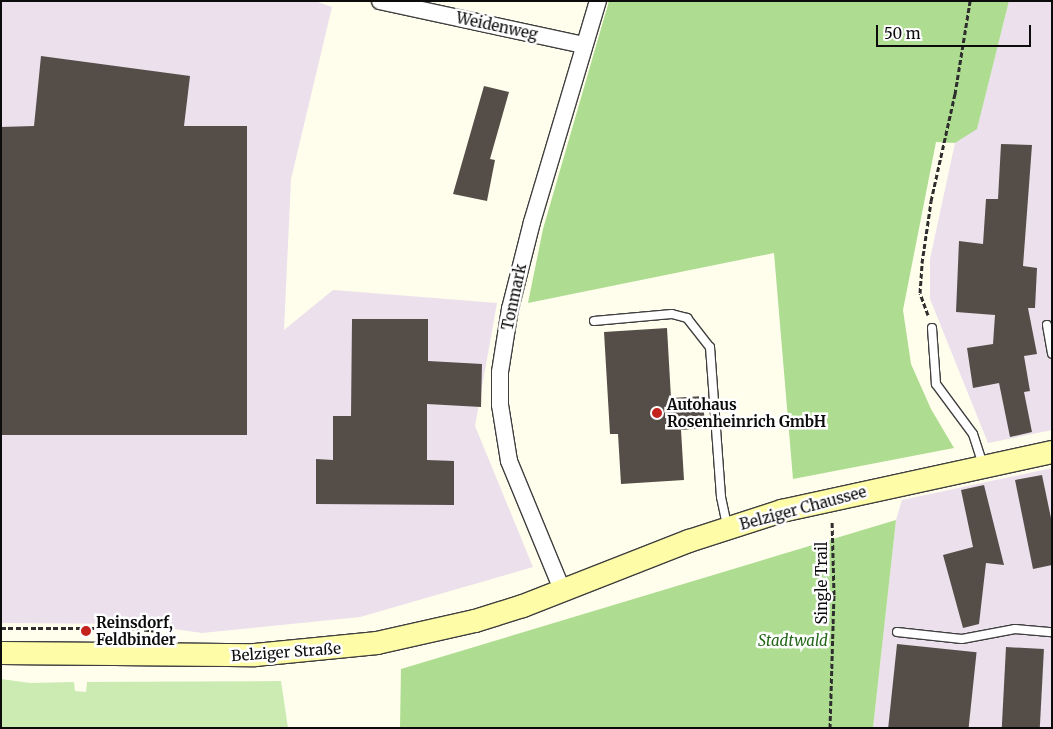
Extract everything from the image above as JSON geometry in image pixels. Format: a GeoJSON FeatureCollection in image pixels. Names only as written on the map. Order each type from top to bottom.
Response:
{"type":"FeatureCollection","features":[{"type":"Feature","properties":{"kind":"main road","name":"Belziger Chaussee"},"geometry":{"type":"LineString","coordinates":[[563,592],[727,528],[832,498],[1052,452]]}},
{"type":"Feature","properties":{"kind":"main road","name":"Belziger Straße"},"geometry":{"type":"LineString","coordinates":[[1,653],[226,656],[332,650],[426,634],[475,622],[563,592]]}},
{"type":"Feature","properties":{"kind":"street","name":"Weidenweg"},"geometry":{"type":"LineString","coordinates":[[380,1],[584,45]]}},
{"type":"Feature","properties":{"kind":"street","name":"Tonmark"},"geometry":{"type":"LineString","coordinates":[[563,592],[509,461],[500,405],[500,372],[512,299],[598,1]]}},
{"type":"Feature","properties":{"kind":"lane"},"geometry":{"type":"LineString","coordinates":[[594,321],[672,314],[687,318],[710,347],[721,497],[727,528]]}},
{"type":"Feature","properties":{"kind":"lane"},"geometry":{"type":"LineString","coordinates":[[1047,325],[1052,354]]}},
{"type":"Feature","properties":{"kind":"lane"},"geometry":{"type":"LineString","coordinates":[[932,328],[936,384],[973,434],[984,467]]}},
{"type":"Feature","properties":{"kind":"lane"},"geometry":{"type":"LineString","coordinates":[[897,632],[962,639],[1015,629],[1052,632]]}},
{"type":"Feature","properties":{"kind":"path"},"geometry":{"type":"LineString","coordinates":[[932,328],[920,293],[922,263],[931,201],[955,94],[970,1]]}},
{"type":"Feature","properties":{"kind":"path","name":"Single Trail"},"geometry":{"type":"LineString","coordinates":[[830,728],[834,595],[832,498]]}},
{"type":"Feature","properties":{"kind":"shaded area"},"geometry":{"type":"Polygon","coordinates":[[[1,1],[315,1],[332,7],[291,179],[284,330],[333,290],[497,303],[475,426],[533,567],[360,617],[202,633],[139,624],[1,623],[1,1]]]}},
{"type":"Feature","properties":{"kind":"shaded area"},"geometry":{"type":"Polygon","coordinates":[[[1009,1],[1052,1],[1052,430],[988,443],[930,299],[930,259],[955,143],[977,128],[1009,1]]]}},
{"type":"Feature","properties":{"kind":"shaded area"},"geometry":{"type":"Polygon","coordinates":[[[1052,468],[1052,728],[873,728],[896,520],[902,500],[1052,468]]]}},
{"type":"Feature","properties":{"kind":"green space"},"geometry":{"type":"Polygon","coordinates":[[[609,1],[1009,1],[977,129],[955,143],[936,142],[903,310],[911,364],[931,409],[954,448],[793,479],[774,253],[528,303],[543,229],[609,1]]]}},
{"type":"Feature","properties":{"kind":"green space","name":"Stadtwald"},"geometry":{"type":"Polygon","coordinates":[[[896,520],[873,728],[400,728],[401,669],[896,520]]]}},
{"type":"Feature","properties":{"kind":"green space"},"geometry":{"type":"Polygon","coordinates":[[[1,679],[30,683],[74,682],[75,691],[86,692],[87,682],[281,681],[288,728],[1,728],[1,679]]]}},
{"type":"Feature","properties":{"kind":"building"},"geometry":{"type":"Polygon","coordinates":[[[41,56],[190,76],[184,126],[247,126],[247,435],[1,435],[1,127],[34,126],[41,56]]]}},
{"type":"Feature","properties":{"kind":"building"},"geometry":{"type":"Polygon","coordinates":[[[484,86],[509,92],[490,159],[495,160],[487,201],[453,194],[484,86]]]}},
{"type":"Feature","properties":{"kind":"building"},"geometry":{"type":"Polygon","coordinates":[[[1001,144],[1032,145],[1023,266],[1037,268],[1035,308],[1028,308],[1037,354],[1024,356],[1030,391],[1024,392],[1032,432],[1010,437],[999,383],[973,388],[967,348],[993,344],[995,315],[956,312],[959,241],[983,244],[986,199],[998,199],[1001,144]]]}},
{"type":"Feature","properties":{"kind":"building"},"geometry":{"type":"Polygon","coordinates":[[[352,319],[428,319],[428,361],[482,364],[481,407],[427,404],[427,460],[454,461],[454,505],[316,504],[316,459],[333,460],[333,416],[351,416],[352,319]]]}},
{"type":"Feature","properties":{"kind":"building","name":"Autohaus Rosenheinrich GmbH"},"geometry":{"type":"Polygon","coordinates":[[[667,328],[671,398],[703,396],[705,428],[681,430],[684,480],[621,484],[618,434],[610,434],[604,332],[667,328]]]}},
{"type":"Feature","properties":{"kind":"building"},"geometry":{"type":"Polygon","coordinates":[[[1042,475],[1052,523],[1052,565],[1033,569],[1015,480],[1042,475]]]}},
{"type":"Feature","properties":{"kind":"building"},"geometry":{"type":"Polygon","coordinates":[[[984,485],[1004,565],[986,563],[979,624],[963,628],[943,555],[973,547],[961,490],[984,485]]]}},
{"type":"Feature","properties":{"kind":"building"},"geometry":{"type":"Polygon","coordinates":[[[897,644],[977,652],[969,728],[888,728],[897,644]]]}},
{"type":"Feature","properties":{"kind":"building"},"geometry":{"type":"Polygon","coordinates":[[[1006,647],[1044,649],[1040,728],[1002,728],[1006,647]]]}},
{"type":"Feature","properties":{"kind":"place","name":"Autohaus Rosenheinrich GmbH"},"geometry":{"type":"Point","coordinates":[657,413]}},
{"type":"Feature","properties":{"kind":"place","name":"Reinsdorf, Feldbinder"},"geometry":{"type":"Point","coordinates":[86,631]}}]}
